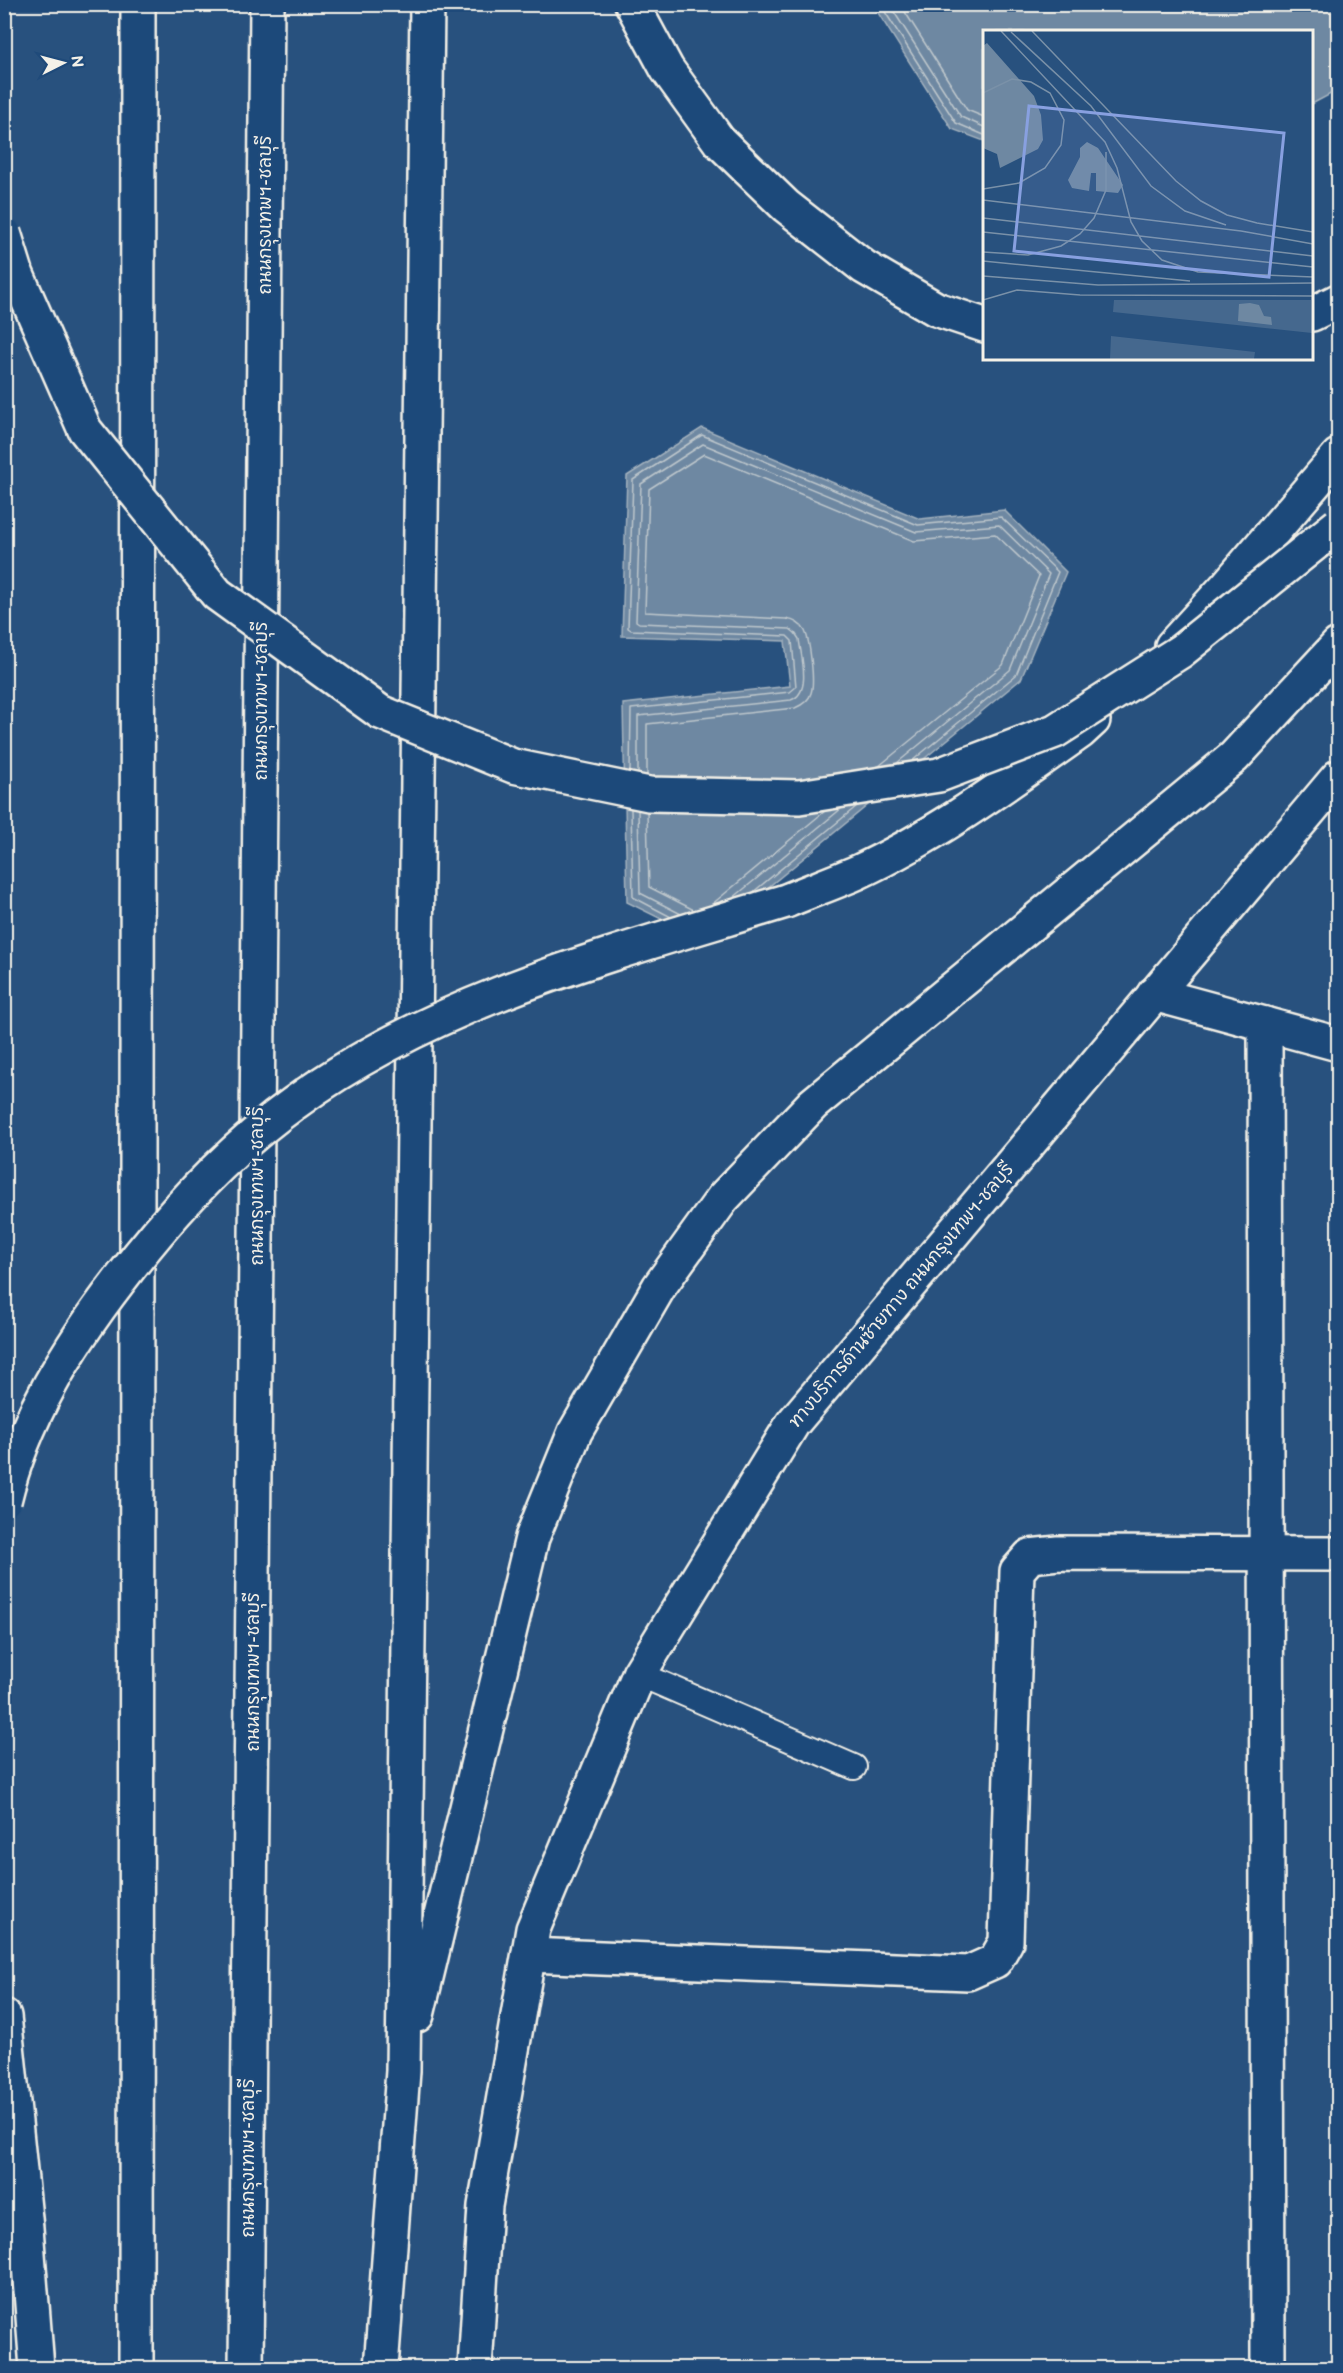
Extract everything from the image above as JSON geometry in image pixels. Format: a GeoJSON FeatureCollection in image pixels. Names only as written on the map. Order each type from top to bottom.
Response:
{"type":"FeatureCollection","features":[{"type":"Feature","properties":{"kind":"main road"},"geometry":{"type":"LineString","coordinates":[[136,2368],[138,4]]}},
{"type":"Feature","properties":{"kind":"main road","name":"ถนนกรุงเทพฯ-ชลบุรี"},"geometry":{"type":"LineString","coordinates":[[246,2368],[267,4]]}},
{"type":"Feature","properties":{"kind":"main road"},"geometry":{"type":"LineString","coordinates":[[381,2368],[403,2071],[427,4]]}},
{"type":"Feature","properties":{"kind":"main road"},"geometry":{"type":"LineString","coordinates":[[632,4],[667,69],[719,141],[786,206],[864,267],[936,309],[983,325]]}},
{"type":"Feature","properties":{"kind":"main road"},"geometry":{"type":"LineString","coordinates":[[4,233],[17,275],[85,430],[217,594],[380,711],[513,766],[648,794],[799,797],[939,775],[1055,731],[1181,651],[1338,525]]}},
{"type":"Feature","properties":{"kind":"main road"},"geometry":{"type":"LineString","coordinates":[[1313,313],[1338,301]]}},
{"type":"Feature","properties":{"kind":"main road"},"geometry":{"type":"LineString","coordinates":[[4,1501],[28,1430],[38,1409],[59,1367],[104,1301],[158,1230],[214,1170],[293,1104],[377,1050],[480,1001],[567,969],[786,901],[859,871],[923,837],[989,796],[1080,732],[1150,669],[1225,588],[1338,456]]}},
{"type":"Feature","properties":{"kind":"main road"},"geometry":{"type":"LineString","coordinates":[[403,2071],[532,1538],[575,1432],[659,1287],[723,1198],[813,1104],[1233,757],[1338,645]]}},
{"type":"Feature","properties":{"kind":"main road","name":"ทางบริการด้านซ้ายทาง ถนนกรุงเทพฯ-ชลบุรี"},"geometry":{"type":"LineString","coordinates":[[476,2368],[484,2206],[533,1929],[639,1674],[793,1423],[1338,777]]}},
{"type":"Feature","properties":{"kind":"main road"},"geometry":{"type":"LineString","coordinates":[[1154,994],[1338,1044]]}},
{"type":"Feature","properties":{"kind":"main road"},"geometry":{"type":"LineString","coordinates":[[1265,1024],[1268,2368]]}},
{"type":"Feature","properties":{"kind":"main road"},"geometry":{"type":"LineString","coordinates":[[529,1955],[968,1973],[996,1961],[1006,1942],[1017,1571],[1030,1556],[1058,1553],[1338,1554]]}},
{"type":"Feature","properties":{"kind":"main road"},"geometry":{"type":"LineString","coordinates":[[4,2016],[25,2216],[37,2368]]}},
{"type":"Feature","properties":{"kind":"lane"},"geometry":{"type":"LineString","coordinates":[[639,1674],[854,1767]]}},
{"type":"Feature","properties":{"kind":"water"},"geometry":{"type":"Polygon","coordinates":[[[873,5],[1338,5],[1338,90],[1313,103],[1313,30],[983,30],[983,141],[952,129],[873,5]]]}},
{"type":"Feature","properties":{"kind":"water"},"geometry":{"type":"Polygon","coordinates":[[[702,428],[920,519],[1004,510],[1066,572],[1021,679],[704,940],[627,902],[623,704],[790,686],[785,641],[622,636],[627,476],[702,428]]]}}]}
